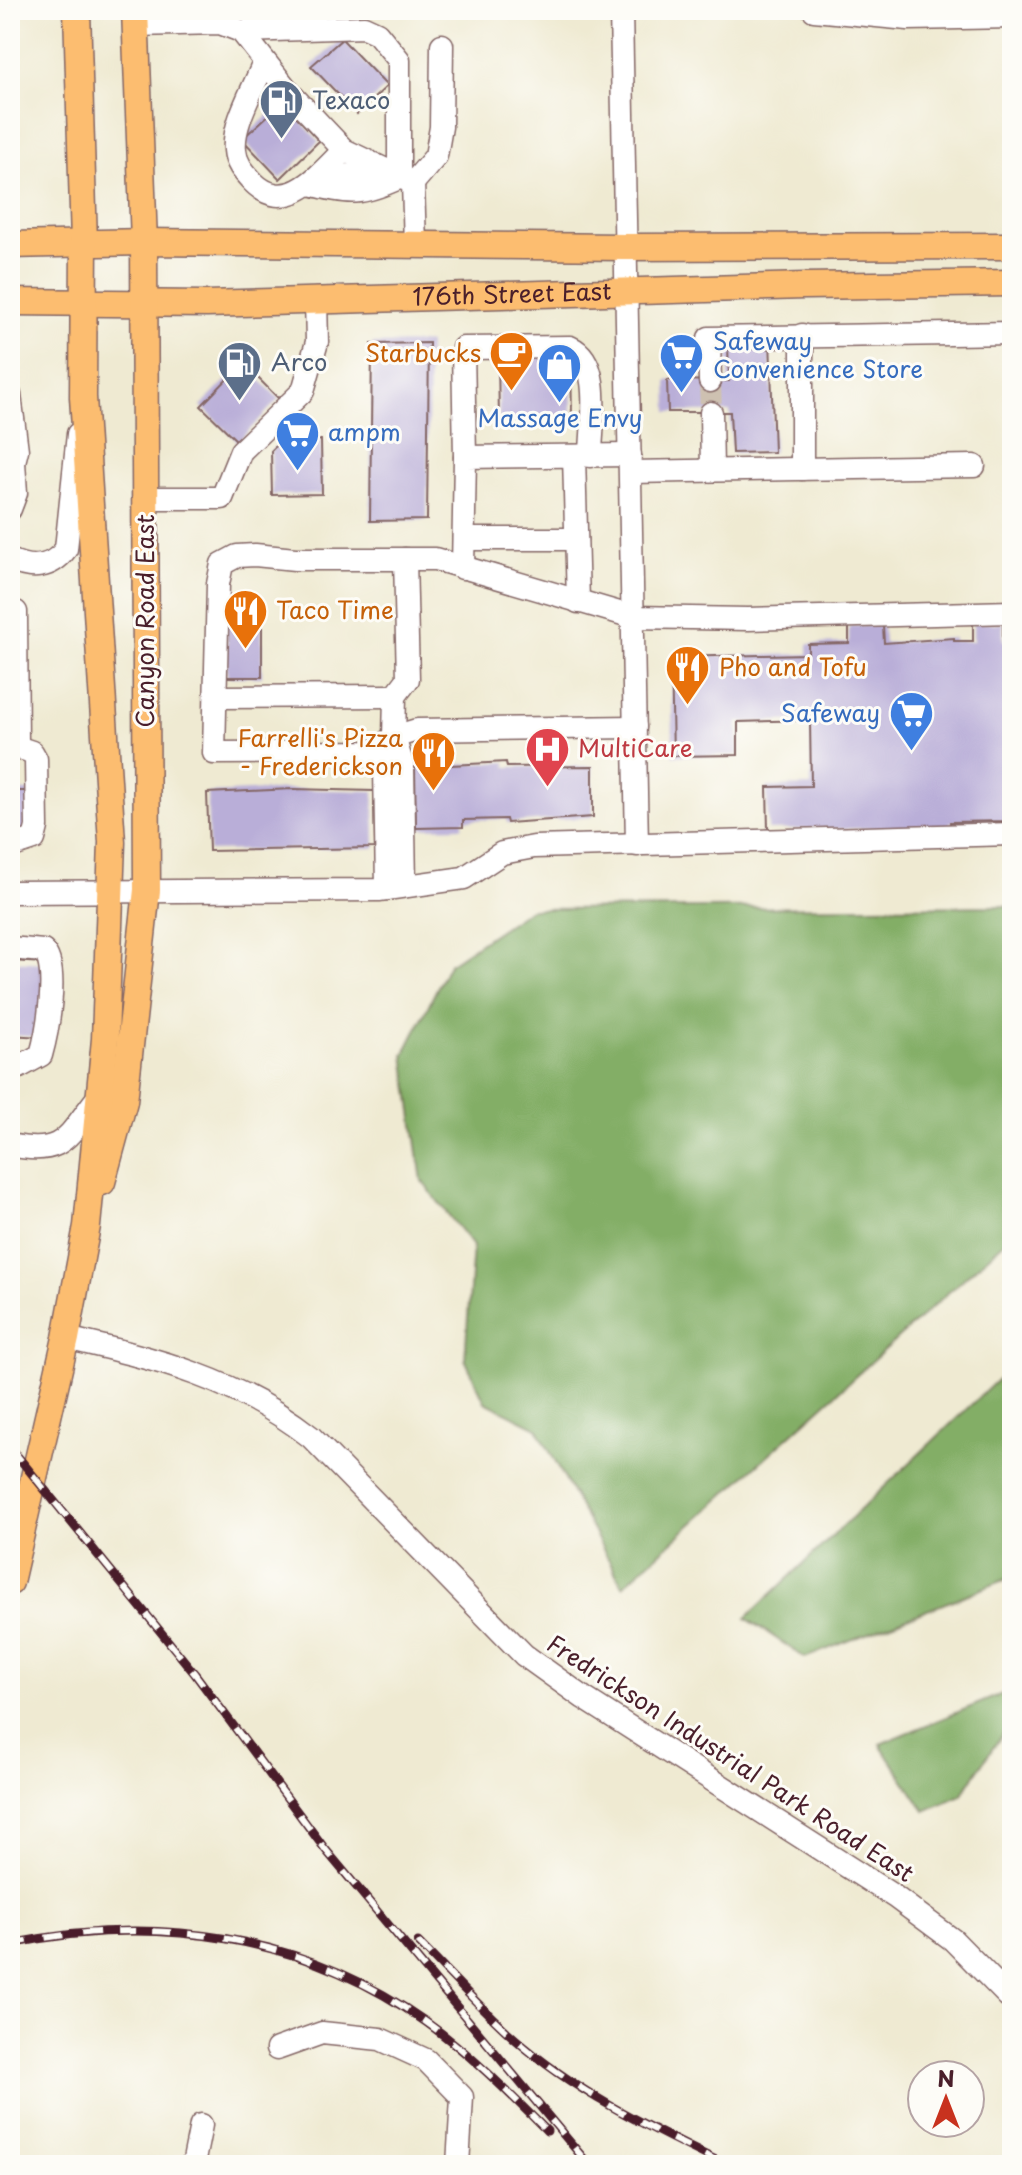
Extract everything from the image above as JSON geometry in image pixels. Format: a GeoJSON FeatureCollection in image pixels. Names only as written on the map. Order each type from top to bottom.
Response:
{"type":"FeatureCollection","features":[{"type":"Feature","properties":{"kind":"main road","name":"Canyon Road East"},"geometry":{"type":"LineString","coordinates":[[10,1582],[66,1338],[87,1226],[111,891],[112,842],[83,397],[84,243],[77,10]]}},
{"type":"Feature","properties":{"kind":"main road","name":"Canyon Road East"},"geometry":{"type":"LineString","coordinates":[[87,1226],[124,1101],[147,890],[144,242],[135,18]]}},
{"type":"Feature","properties":{"kind":"main road","name":"176th Street East"},"geometry":{"type":"LineString","coordinates":[[10,245],[144,242],[625,247],[1012,246]]}},
{"type":"Feature","properties":{"kind":"main road","name":"176th Street East"},"geometry":{"type":"LineString","coordinates":[[10,302],[316,300],[1012,283]]}},
{"type":"Feature","properties":{"kind":"street"},"geometry":{"type":"LineString","coordinates":[[621,10],[637,845]]}},
{"type":"Feature","properties":{"kind":"street"},"geometry":{"type":"LineString","coordinates":[[814,10],[908,19],[1012,17]]}},
{"type":"Feature","properties":{"kind":"street"},"geometry":{"type":"LineString","coordinates":[[135,18],[220,23],[241,31],[346,25],[377,33],[399,60],[401,178],[415,245]]}},
{"type":"Feature","properties":{"kind":"street"},"geometry":{"type":"LineString","coordinates":[[241,31],[264,62],[344,150],[401,178]]}},
{"type":"Feature","properties":{"kind":"street"},"geometry":{"type":"LineString","coordinates":[[314,180],[343,193],[366,193],[401,178],[436,156],[441,127],[442,45]]}},
{"type":"Feature","properties":{"kind":"street"},"geometry":{"type":"LineString","coordinates":[[264,62],[236,134],[235,150],[240,168],[263,192],[278,195],[296,192],[314,180],[344,150]]}},
{"type":"Feature","properties":{"kind":"street"},"geometry":{"type":"LineString","coordinates":[[145,498],[222,498],[241,451],[303,391],[317,342],[316,300]]}},
{"type":"Feature","properties":{"kind":"street"},"geometry":{"type":"LineString","coordinates":[[710,381],[709,338],[1012,333]]}},
{"type":"Feature","properties":{"kind":"street"},"geometry":{"type":"LineString","coordinates":[[802,335],[802,469]]}},
{"type":"Feature","properties":{"kind":"street"},"geometry":{"type":"LineString","coordinates":[[463,568],[463,348],[570,347],[579,352],[591,372],[576,539],[578,602]]}},
{"type":"Feature","properties":{"kind":"street"},"geometry":{"type":"LineString","coordinates":[[10,395],[17,450],[12,462],[16,493],[10,509]]}},
{"type":"Feature","properties":{"kind":"street"},"geometry":{"type":"LineString","coordinates":[[10,560],[37,567],[59,558],[66,549],[83,397]]}},
{"type":"Feature","properties":{"kind":"street"},"geometry":{"type":"LineString","coordinates":[[711,413],[712,470]]}},
{"type":"Feature","properties":{"kind":"street"},"geometry":{"type":"LineString","coordinates":[[465,457],[582,456],[630,464],[712,470],[974,466]]}},
{"type":"Feature","properties":{"kind":"street"},"geometry":{"type":"LineString","coordinates":[[464,539],[576,539]]}},
{"type":"Feature","properties":{"kind":"street"},"geometry":{"type":"LineString","coordinates":[[635,727],[417,730],[394,737],[372,752],[214,753],[218,697],[218,584],[222,564],[237,556],[435,559],[633,617],[720,619],[1012,612]]}},
{"type":"Feature","properties":{"kind":"street"},"geometry":{"type":"LineString","coordinates":[[396,887],[403,767],[394,737],[395,696],[408,679],[405,559]]}},
{"type":"Feature","properties":{"kind":"street"},"geometry":{"type":"LineString","coordinates":[[10,612],[16,612],[14,747],[32,752],[36,759],[37,827],[34,839],[10,847]]}},
{"type":"Feature","properties":{"kind":"street"},"geometry":{"type":"LineString","coordinates":[[218,697],[395,696]]}},
{"type":"Feature","properties":{"kind":"street"},"geometry":{"type":"LineString","coordinates":[[10,892],[396,887],[464,878],[502,853],[534,847],[1012,834]]}},
{"type":"Feature","properties":{"kind":"street"},"geometry":{"type":"LineString","coordinates":[[10,948],[43,951],[52,965],[47,1035],[41,1055],[10,1072]]}},
{"type":"Feature","properties":{"kind":"street"},"geometry":{"type":"LineString","coordinates":[[12,1145],[41,1150],[58,1147],[98,1097]]}},
{"type":"Feature","properties":{"kind":"street","name":"Fredrickson Industrial Park Road East"},"geometry":{"type":"LineString","coordinates":[[66,1338],[194,1373],[239,1389],[275,1409],[311,1437],[524,1655],[584,1698],[895,1897],[953,1940],[1008,1988]]}},
{"type":"Feature","properties":{"kind":"street"},"geometry":{"type":"LineString","coordinates":[[277,2049],[322,2033],[380,2039],[426,2060],[462,2097],[458,2165]]}},
{"type":"Feature","properties":{"kind":"street"},"geometry":{"type":"LineString","coordinates":[[193,2165],[201,2125]]}},
{"type":"Feature","properties":{"kind":"green space"},"geometry":{"type":"Polygon","coordinates":[[[1012,906],[1012,1235],[623,1586],[537,1428],[485,1402],[465,1359],[473,1246],[422,1181],[404,1055],[449,964],[530,909],[1012,906]]]}},
{"type":"Feature","properties":{"kind":"green space"},"geometry":{"type":"Polygon","coordinates":[[[1012,1366],[1012,1577],[805,1658],[746,1618],[1012,1366]]]}},
{"type":"Feature","properties":{"kind":"green space"},"geometry":{"type":"Polygon","coordinates":[[[1012,1690],[1012,1720],[961,1795],[925,1811],[880,1744],[1012,1690]]]}},
{"type":"Feature","properties":{"kind":"building"},"geometry":{"type":"Polygon","coordinates":[[[342,39],[387,86],[357,114],[311,66],[342,39]]]}},
{"type":"Feature","properties":{"kind":"building","name":"Texaco"},"geometry":{"type":"Polygon","coordinates":[[[283,102],[319,141],[280,179],[242,139],[283,102]]]}},
{"type":"Feature","properties":{"kind":"building"},"geometry":{"type":"Polygon","coordinates":[[[770,339],[774,452],[732,453],[730,412],[668,412],[667,380],[729,381],[728,341],[770,339]]]}},
{"type":"Feature","properties":{"kind":"building"},"geometry":{"type":"Polygon","coordinates":[[[429,343],[427,520],[370,521],[372,344],[429,343]]]}},
{"type":"Feature","properties":{"kind":"building"},"geometry":{"type":"Polygon","coordinates":[[[498,357],[571,357],[572,420],[499,421],[498,357]]]}},
{"type":"Feature","properties":{"kind":"building","name":"Arco"},"geometry":{"type":"Polygon","coordinates":[[[243,363],[279,399],[238,442],[201,406],[243,363]]]}},
{"type":"Feature","properties":{"kind":"building","name":"ampm"},"geometry":{"type":"Polygon","coordinates":[[[321,440],[322,494],[272,495],[271,451],[281,441],[321,440]]]}},
{"type":"Feature","properties":{"kind":"building","name":"Taco Time"},"geometry":{"type":"Polygon","coordinates":[[[227,623],[262,623],[262,677],[227,677],[227,623]]]}},
{"type":"Feature","properties":{"kind":"building","name":"Safeway"},"geometry":{"type":"Polygon","coordinates":[[[973,623],[1003,623],[1003,641],[1012,640],[1012,821],[950,822],[950,827],[768,830],[767,787],[811,786],[810,720],[738,722],[738,755],[673,756],[671,657],[808,654],[808,644],[849,643],[849,626],[883,626],[884,643],[954,638],[954,641],[973,641],[973,623]]]}},
{"type":"Feature","properties":{"kind":"building"},"geometry":{"type":"Polygon","coordinates":[[[506,762],[507,767],[593,766],[593,817],[507,823],[506,819],[463,820],[463,827],[416,828],[415,767],[506,762]]]}},
{"type":"Feature","properties":{"kind":"building"},"geometry":{"type":"Polygon","coordinates":[[[293,789],[374,791],[375,848],[209,851],[207,793],[293,789]]]}},
{"type":"Feature","properties":{"kind":"building"},"geometry":{"type":"Polygon","coordinates":[[[10,791],[29,791],[29,837],[10,841],[10,791]]]}},
{"type":"Feature","properties":{"kind":"building"},"geometry":{"type":"Polygon","coordinates":[[[10,961],[45,963],[41,1037],[10,1035],[10,961]]]}},
{"type":"Feature","properties":{"kind":"tunnel"},"geometry":{"type":"LineString","coordinates":[[710,381],[711,413]]}},
{"type":"Feature","properties":{"kind":"railway"},"geometry":{"type":"LineString","coordinates":[[10,1447],[195,1674],[325,1849],[589,2165]]}},
{"type":"Feature","properties":{"kind":"railway"},"geometry":{"type":"LineString","coordinates":[[10,1944],[65,1935],[119,1931],[173,1932],[226,1939],[278,1951],[329,1968],[379,1992],[443,2034],[547,2131]]}},
{"type":"Feature","properties":{"kind":"railway"},"geometry":{"type":"LineString","coordinates":[[418,1942],[502,2027],[538,2058],[589,2093],[726,2165]]}},
{"type":"Feature","properties":{"kind":"place","name":"Texaco"},"geometry":{"type":"Point","coordinates":[281,140]}},
{"type":"Feature","properties":{"kind":"place","name":"Starbucks"},"geometry":{"type":"Point","coordinates":[512,393]}},
{"type":"Feature","properties":{"kind":"place","name":"Safeway Convenience Store"},"geometry":{"type":"Point","coordinates":[682,395]}},
{"type":"Feature","properties":{"kind":"place","name":"Arco"},"geometry":{"type":"Point","coordinates":[240,402]}},
{"type":"Feature","properties":{"kind":"place","name":"Massage Envy"},"geometry":{"type":"Point","coordinates":[560,404]}},
{"type":"Feature","properties":{"kind":"place","name":"ampm"},"geometry":{"type":"Point","coordinates":[297,472]}},
{"type":"Feature","properties":{"kind":"place","name":"Taco Time"},"geometry":{"type":"Point","coordinates":[245,650]}},
{"type":"Feature","properties":{"kind":"place","name":"Pho and Tofu"},"geometry":{"type":"Point","coordinates":[688,707]}},
{"type":"Feature","properties":{"kind":"place","name":"Safeway"},"geometry":{"type":"Point","coordinates":[911,753]}},
{"type":"Feature","properties":{"kind":"place","name":"MultiCare"},"geometry":{"type":"Point","coordinates":[547,788]}},
{"type":"Feature","properties":{"kind":"place","name":"Farrelli's Pizza - Frederickson"},"geometry":{"type":"Point","coordinates":[434,792]}}]}
